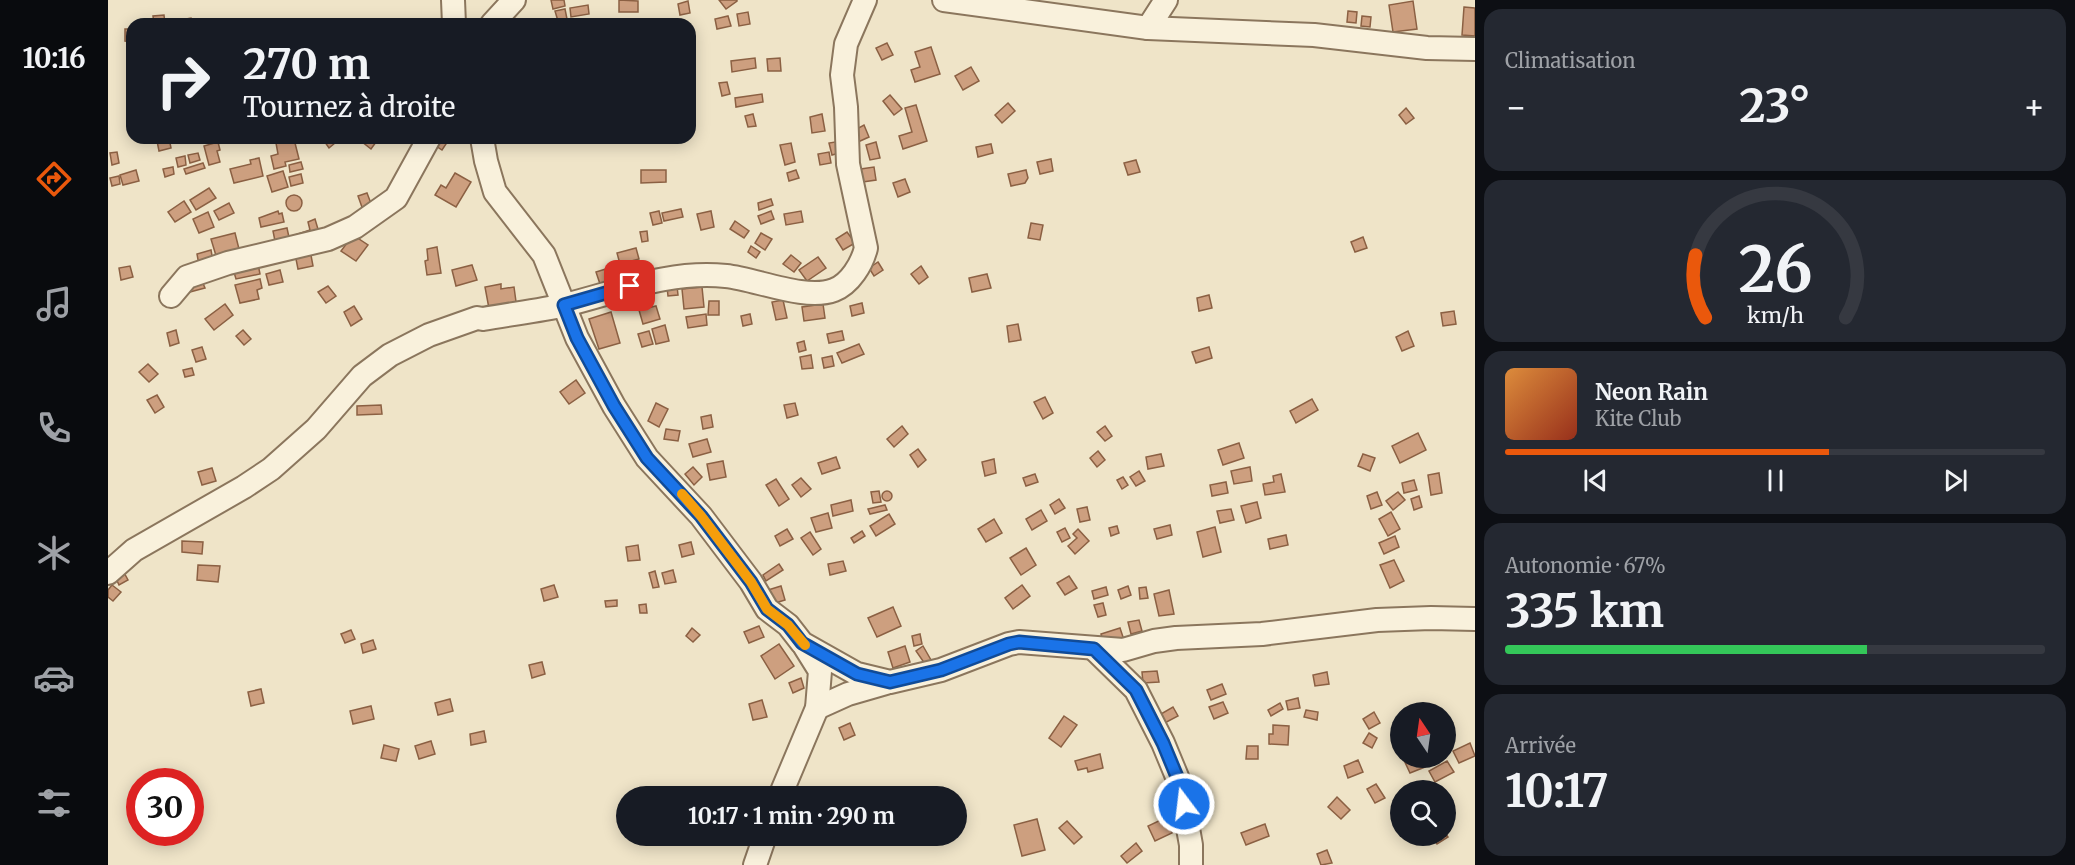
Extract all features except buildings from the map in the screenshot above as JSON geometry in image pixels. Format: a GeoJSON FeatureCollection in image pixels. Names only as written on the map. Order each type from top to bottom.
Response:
{"type":"FeatureCollection","features":[{"type":"Feature","properties":{"kind":"street"},"geometry":{"type":"LineString","coordinates":[[453,0],[454,18]]}},
{"type":"Feature","properties":{"kind":"street"},"geometry":{"type":"LineString","coordinates":[[498,18],[514,0]]}},
{"type":"Feature","properties":{"kind":"street"},"geometry":{"type":"LineString","coordinates":[[108,573],[134,550],[271,469],[316,429],[362,376],[390,355],[429,335],[477,318],[483,319],[564,305],[630,286],[676,276],[728,276],[770,286],[817,293],[836,290],[851,278],[866,248],[848,165],[846,107],[842,75],[846,44],[865,0]]}},
{"type":"Feature","properties":{"kind":"street"},"geometry":{"type":"LineString","coordinates":[[944,0],[1148,28],[1314,35],[1427,48],[1475,49]]}},
{"type":"Feature","properties":{"kind":"street"},"geometry":{"type":"LineString","coordinates":[[1148,28],[1166,0]]}},
{"type":"Feature","properties":{"kind":"street"},"geometry":{"type":"LineString","coordinates":[[171,296],[187,277],[228,263],[328,239],[355,227],[396,198],[426,144]]}},
{"type":"Feature","properties":{"kind":"street"},"geometry":{"type":"LineString","coordinates":[[483,144],[495,192],[544,255],[577,338],[614,406],[647,458],[701,516],[751,582],[767,609],[788,625],[820,671],[817,708],[784,786]]}},
{"type":"Feature","properties":{"kind":"street"},"geometry":{"type":"LineString","coordinates":[[817,708],[848,694],[941,670],[1019,642],[1122,650],[1154,641],[1176,638],[1262,634],[1377,620],[1475,619]]}},
{"type":"Feature","properties":{"kind":"street"},"geometry":{"type":"LineString","coordinates":[[802,643],[857,674],[890,682]]}},
{"type":"Feature","properties":{"kind":"street"},"geometry":{"type":"LineString","coordinates":[[1094,649],[1136,690],[1163,743],[1180,784],[1191,845],[1191,865]]}},
{"type":"Feature","properties":{"kind":"street"},"geometry":{"type":"LineString","coordinates":[[755,865],[762,846]]}},
{"type":"Feature","properties":{"kind":"slow traffic"},"geometry":{"type":"LineString","coordinates":[[682,494],[751,582],[767,609],[788,625],[805,645]]}},
{"type":"Feature","properties":{"kind":"route"},"geometry":{"type":"LineString","coordinates":[[630,286],[564,305],[577,338],[614,406],[647,458],[701,516],[751,582],[767,609],[788,625],[802,643],[857,674],[890,682],[941,670],[1019,642],[1094,649],[1136,690],[1163,743],[1180,784],[1184,804]]}}]}
